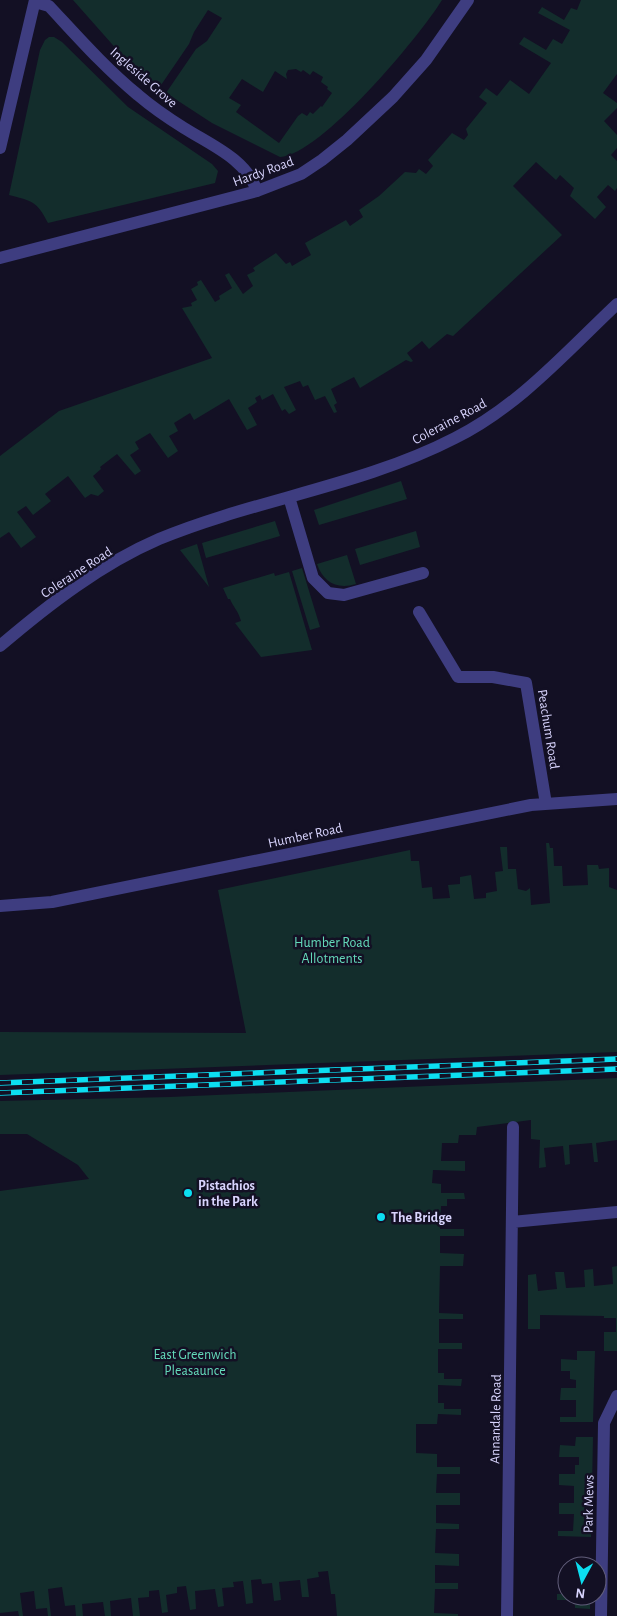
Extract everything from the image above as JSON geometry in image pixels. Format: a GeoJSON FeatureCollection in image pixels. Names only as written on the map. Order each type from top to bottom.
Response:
{"type":"FeatureCollection","features":[{"type":"Feature","properties":{"kind":"street","name":"Hardy Road"},"geometry":{"type":"LineString","coordinates":[[0,258],[257,191],[301,174],[347,140],[392,97],[426,60],[468,0]]}},
{"type":"Feature","properties":{"kind":"street","name":"Ingleside Grove"},"geometry":{"type":"LineString","coordinates":[[35,1],[49,6],[137,94],[168,118],[218,148],[240,165],[252,178],[257,191]]}},
{"type":"Feature","properties":{"kind":"street"},"geometry":{"type":"LineString","coordinates":[[0,148],[4,108],[35,1]]}},
{"type":"Feature","properties":{"kind":"street","name":"Coleraine Road"},"geometry":{"type":"LineString","coordinates":[[0,646],[62,597],[105,569],[158,540],[396,464],[427,452],[486,421],[513,400],[617,304]]}},
{"type":"Feature","properties":{"kind":"street"},"geometry":{"type":"LineString","coordinates":[[289,497],[313,578],[328,592],[344,595],[423,573]]}},
{"type":"Feature","properties":{"kind":"street","name":"Peachum Road"},"geometry":{"type":"LineString","coordinates":[[419,612],[458,677],[492,677],[526,683],[546,804]]}},
{"type":"Feature","properties":{"kind":"street","name":"Humber Road"},"geometry":{"type":"LineString","coordinates":[[0,906],[52,902],[444,822],[546,804],[617,799]]}},
{"type":"Feature","properties":{"kind":"street","name":"Annandale Road"},"geometry":{"type":"LineString","coordinates":[[507,1616],[513,1127]]}},
{"type":"Feature","properties":{"kind":"street"},"geometry":{"type":"LineString","coordinates":[[512,1222],[617,1212]]}},
{"type":"Feature","properties":{"kind":"street","name":"Park Mews"},"geometry":{"type":"LineString","coordinates":[[600,1616],[604,1423],[617,1396]]}},
{"type":"Feature","properties":{"kind":"green space"},"geometry":{"type":"Polygon","coordinates":[[[73,0],[442,0],[392,65],[343,116],[320,137],[298,151],[280,157],[212,123],[166,93],[196,49],[207,41],[222,18],[208,10],[189,44],[159,88],[119,52],[73,0]],[[296,69],[288,70],[286,74],[287,79],[275,71],[263,92],[242,79],[229,98],[241,105],[236,112],[279,143],[298,116],[302,113],[307,116],[310,112],[313,114],[322,107],[332,93],[321,82],[323,77],[313,71],[310,75],[303,70],[301,72],[296,69]]]}},
{"type":"Feature","properties":{"kind":"green space"},"geometry":{"type":"Polygon","coordinates":[[[581,0],[617,0],[617,74],[603,93],[617,103],[617,108],[604,121],[617,135],[617,148],[611,155],[617,161],[617,188],[615,191],[608,185],[597,197],[606,207],[595,219],[570,196],[574,188],[560,175],[556,180],[536,162],[513,186],[562,235],[453,336],[447,334],[429,349],[422,341],[407,353],[413,361],[406,360],[360,388],[354,377],[331,389],[337,403],[334,405],[337,412],[334,413],[325,396],[315,400],[308,385],[303,387],[300,381],[284,387],[296,410],[289,414],[285,409],[282,411],[273,394],[262,400],[260,395],[255,398],[257,402],[248,408],[257,425],[247,430],[229,399],[194,420],[190,413],[174,423],[178,431],[169,436],[178,451],[168,458],[150,433],[135,442],[139,449],[130,455],[141,471],[135,475],[117,454],[100,467],[101,469],[93,476],[104,491],[98,496],[91,494],[85,498],[68,476],[45,494],[51,501],[33,515],[26,506],[17,512],[36,537],[21,548],[9,532],[0,538],[0,456],[59,411],[212,358],[182,308],[192,306],[191,303],[197,300],[191,289],[198,285],[197,282],[201,280],[215,302],[220,299],[219,296],[232,288],[225,275],[229,273],[243,294],[253,286],[247,275],[255,271],[253,268],[276,253],[286,264],[290,262],[292,266],[311,255],[305,243],[346,220],[350,226],[363,217],[359,210],[379,196],[405,172],[416,173],[419,169],[426,174],[433,166],[428,160],[452,133],[464,140],[468,135],[466,129],[487,103],[479,97],[486,88],[497,96],[510,80],[529,94],[551,63],[519,44],[524,37],[546,50],[553,39],[562,44],[570,30],[538,13],[542,7],[564,20],[571,8],[577,10],[581,0]]]}},
{"type":"Feature","properties":{"kind":"green space"},"geometry":{"type":"Polygon","coordinates":[[[49,37],[54,37],[62,42],[128,107],[212,164],[218,171],[215,183],[48,223],[33,203],[9,195],[40,50],[45,40],[49,37]]]}},
{"type":"Feature","properties":{"kind":"green space"},"geometry":{"type":"Polygon","coordinates":[[[401,481],[407,499],[319,525],[314,510],[401,481]]]}},
{"type":"Feature","properties":{"kind":"green space"},"geometry":{"type":"Polygon","coordinates":[[[275,521],[280,536],[206,558],[202,543],[275,521]]]}},
{"type":"Feature","properties":{"kind":"green space"},"geometry":{"type":"Polygon","coordinates":[[[416,531],[420,547],[360,565],[355,549],[416,531]]]}},
{"type":"Feature","properties":{"kind":"green space"},"geometry":{"type":"Polygon","coordinates":[[[197,544],[209,587],[180,550],[197,544]]]}},
{"type":"Feature","properties":{"kind":"green space"},"geometry":{"type":"Polygon","coordinates":[[[347,555],[356,584],[343,586],[327,580],[317,564],[347,555]]]}},
{"type":"Feature","properties":{"kind":"green space"},"geometry":{"type":"Polygon","coordinates":[[[302,568],[320,627],[310,630],[292,571],[302,568]]]}},
{"type":"Feature","properties":{"kind":"green space"},"geometry":{"type":"Polygon","coordinates":[[[289,572],[312,650],[261,657],[235,623],[241,621],[240,617],[223,588],[274,573],[275,576],[289,572]]]}},
{"type":"Feature","properties":{"kind":"green space","name":"Humber Road Allotments"},"geometry":{"type":"Polygon","coordinates":[[[546,843],[549,843],[550,848],[553,848],[554,866],[562,866],[563,886],[588,885],[587,865],[598,865],[599,869],[609,868],[609,887],[617,890],[617,1052],[0,1075],[0,1032],[246,1033],[218,890],[410,850],[411,861],[419,861],[422,888],[432,887],[433,899],[450,898],[448,885],[460,884],[460,877],[471,875],[474,899],[486,898],[486,893],[497,891],[495,872],[503,871],[500,847],[507,847],[508,869],[516,869],[518,889],[526,891],[530,888],[531,905],[550,903],[546,843]]]}},
{"type":"Feature","properties":{"kind":"green space","name":"East Greenwich Pleasaunce"},"geometry":{"type":"Polygon","coordinates":[[[617,1078],[617,1140],[596,1143],[598,1162],[594,1162],[592,1143],[569,1145],[570,1164],[565,1165],[563,1146],[544,1148],[546,1167],[539,1168],[540,1140],[531,1139],[531,1120],[477,1127],[476,1135],[459,1135],[458,1143],[442,1143],[441,1161],[465,1161],[465,1171],[433,1170],[432,1183],[441,1184],[441,1193],[464,1193],[465,1199],[447,1199],[447,1206],[441,1206],[440,1229],[464,1229],[464,1236],[440,1236],[440,1253],[464,1254],[463,1266],[440,1266],[439,1313],[463,1314],[463,1319],[439,1319],[439,1343],[462,1343],[462,1349],[438,1349],[438,1373],[444,1373],[444,1379],[462,1379],[461,1386],[438,1385],[438,1403],[444,1403],[444,1409],[461,1409],[461,1415],[438,1414],[437,1424],[416,1424],[416,1453],[437,1454],[437,1467],[460,1467],[460,1474],[437,1474],[436,1493],[460,1493],[460,1505],[436,1505],[436,1523],[459,1524],[459,1529],[436,1529],[435,1553],[459,1554],[459,1566],[435,1565],[435,1583],[458,1583],[458,1589],[435,1589],[434,1613],[458,1614],[458,1616],[337,1616],[335,1594],[331,1594],[328,1571],[318,1572],[319,1577],[307,1579],[309,1597],[302,1597],[300,1580],[279,1582],[281,1600],[274,1601],[272,1583],[262,1584],[261,1579],[251,1580],[253,1603],[246,1604],[243,1581],[233,1582],[234,1587],[222,1588],[224,1606],[218,1607],[215,1589],[195,1591],[196,1609],[190,1610],[186,1586],[177,1587],[177,1593],[166,1595],[168,1612],[162,1613],[159,1590],[149,1591],[149,1597],[138,1598],[140,1616],[133,1616],[131,1598],[110,1601],[111,1616],[105,1616],[103,1602],[82,1604],[83,1616],[76,1616],[75,1605],[65,1606],[62,1587],[48,1589],[51,1616],[48,1616],[47,1608],[36,1609],[34,1591],[20,1593],[23,1616],[19,1616],[18,1611],[0,1613],[0,1191],[89,1179],[78,1165],[27,1134],[0,1134],[0,1101],[170,1097],[617,1078]]]}},
{"type":"Feature","properties":{"kind":"green space"},"geometry":{"type":"Polygon","coordinates":[[[617,1266],[617,1351],[604,1351],[604,1332],[616,1332],[616,1318],[604,1318],[604,1316],[540,1315],[540,1329],[528,1329],[528,1275],[536,1274],[538,1291],[557,1289],[555,1272],[564,1272],[566,1288],[585,1287],[584,1270],[593,1269],[594,1286],[613,1284],[612,1267],[617,1266]]]}},
{"type":"Feature","properties":{"kind":"green space"},"geometry":{"type":"Polygon","coordinates":[[[577,1351],[595,1351],[593,1422],[560,1422],[560,1417],[576,1417],[576,1400],[560,1400],[561,1388],[576,1388],[576,1380],[570,1379],[570,1371],[561,1371],[561,1359],[577,1360],[577,1351]]]}},
{"type":"Feature","properties":{"kind":"green space"},"geometry":{"type":"Polygon","coordinates":[[[576,1437],[593,1437],[591,1537],[558,1536],[558,1531],[573,1531],[574,1514],[559,1514],[559,1503],[574,1503],[574,1486],[559,1485],[559,1474],[575,1474],[575,1465],[579,1465],[579,1457],[559,1457],[560,1445],[575,1446],[576,1437]]]}},
{"type":"Feature","properties":{"kind":"green space"},"geometry":{"type":"Polygon","coordinates":[[[575,1606],[590,1606],[590,1609],[575,1608],[575,1606]]]}},
{"type":"Feature","properties":{"kind":"railway"},"geometry":{"type":"LineString","coordinates":[[0,1083],[617,1059]]}},
{"type":"Feature","properties":{"kind":"railway"},"geometry":{"type":"LineString","coordinates":[[0,1093],[617,1069]]}},
{"type":"Feature","properties":{"kind":"place","name":"Pistachios in the Park"},"geometry":{"type":"Point","coordinates":[188,1193]}},
{"type":"Feature","properties":{"kind":"place","name":"The Bridge"},"geometry":{"type":"Point","coordinates":[381,1217]}}]}
